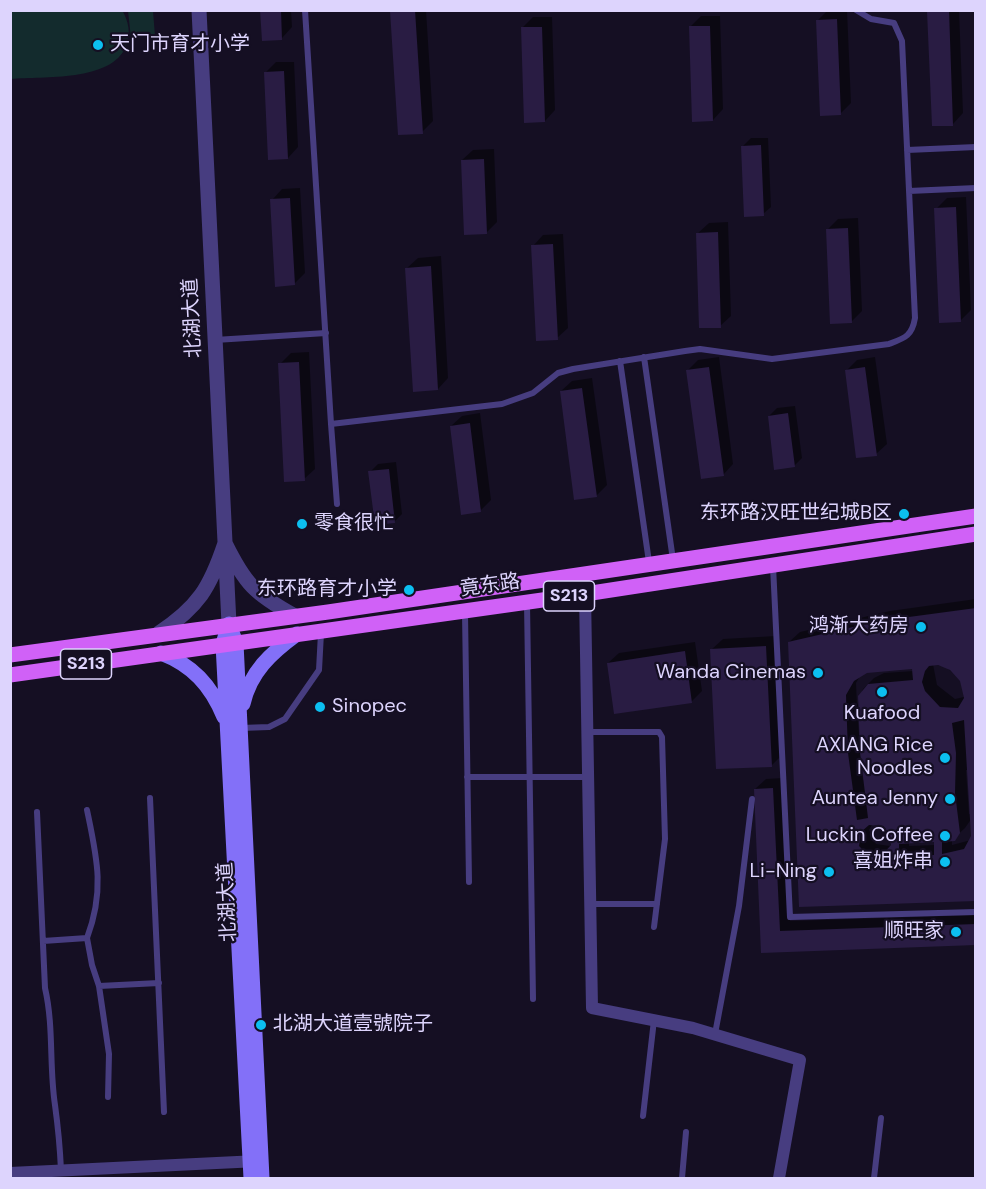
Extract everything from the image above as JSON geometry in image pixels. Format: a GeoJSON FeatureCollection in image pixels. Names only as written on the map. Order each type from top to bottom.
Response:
{"type":"FeatureCollection","features":[{"type":"Feature","properties":{"kind":"main road","name":"竟东路"},"geometry":{"type":"LineString","coordinates":[[10,655],[296,616],[975,516]]}},
{"type":"Feature","properties":{"kind":"main road","name":"竟东路"},"geometry":{"type":"LineString","coordinates":[[10,675],[585,594],[975,534]]}},
{"type":"Feature","properties":{"kind":"main road","name":"北湖大道"},"geometry":{"type":"LineString","coordinates":[[229,624],[256,1161],[262,1179]]}},
{"type":"Feature","properties":{"kind":"main road"},"geometry":{"type":"LineString","coordinates":[[234,728],[253,675],[275,651],[297,634]]}},
{"type":"Feature","properties":{"kind":"main road"},"geometry":{"type":"LineString","coordinates":[[161,653],[190,668],[209,688],[234,728]]}},
{"type":"Feature","properties":{"kind":"main road","name":"北湖大道"},"geometry":{"type":"LineString","coordinates":[[251,1179],[256,1161]]}},
{"type":"Feature","properties":{"kind":"street","name":"北湖大道"},"geometry":{"type":"LineString","coordinates":[[199,10],[229,624]]}},
{"type":"Feature","properties":{"kind":"street"},"geometry":{"type":"LineString","coordinates":[[225,543],[239,573],[249,585],[274,604],[296,616]]}},
{"type":"Feature","properties":{"kind":"street"},"geometry":{"type":"LineString","coordinates":[[159,633],[186,613],[205,592],[213,579],[225,543]]}},
{"type":"Feature","properties":{"kind":"street"},"geometry":{"type":"LineString","coordinates":[[585,594],[592,1008],[715,1035],[800,1060],[779,1179]]}},
{"type":"Feature","properties":{"kind":"street"},"geometry":{"type":"LineString","coordinates":[[10,1173],[256,1161]]}},
{"type":"Feature","properties":{"kind":"lane"},"geometry":{"type":"LineString","coordinates":[[305,10],[337,504]]}},
{"type":"Feature","properties":{"kind":"lane"},"geometry":{"type":"LineString","coordinates":[[331,424],[502,404],[533,393],[558,373],[644,357],[700,350],[772,359],[889,344],[906,338],[913,331],[915,318],[903,41],[894,23],[872,19],[856,10]]}},
{"type":"Feature","properties":{"kind":"lane"},"geometry":{"type":"LineString","coordinates":[[907,150],[975,147]]}},
{"type":"Feature","properties":{"kind":"lane"},"geometry":{"type":"LineString","coordinates":[[909,191],[975,188]]}},
{"type":"Feature","properties":{"kind":"lane"},"geometry":{"type":"LineString","coordinates":[[215,340],[326,333]]}},
{"type":"Feature","properties":{"kind":"lane"},"geometry":{"type":"LineString","coordinates":[[644,357],[674,560]]}},
{"type":"Feature","properties":{"kind":"lane"},"geometry":{"type":"LineString","coordinates":[[620,361],[649,564]]}},
{"type":"Feature","properties":{"kind":"lane"},"geometry":{"type":"LineString","coordinates":[[773,565],[790,917],[975,912]]}},
{"type":"Feature","properties":{"kind":"lane"},"geometry":{"type":"LineString","coordinates":[[527,602],[533,999]]}},
{"type":"Feature","properties":{"kind":"lane"},"geometry":{"type":"LineString","coordinates":[[465,610],[469,882]]}},
{"type":"Feature","properties":{"kind":"lane"},"geometry":{"type":"LineString","coordinates":[[234,728],[269,726],[285,719],[319,670],[321,631]]}},
{"type":"Feature","properties":{"kind":"lane"},"geometry":{"type":"LineString","coordinates":[[588,732],[649,731],[659,732],[662,737],[664,839],[654,927]]}},
{"type":"Feature","properties":{"kind":"lane"},"geometry":{"type":"LineString","coordinates":[[468,777],[588,777]]}},
{"type":"Feature","properties":{"kind":"lane"},"geometry":{"type":"LineString","coordinates":[[150,798],[164,1112]]}},
{"type":"Feature","properties":{"kind":"lane"},"geometry":{"type":"LineString","coordinates":[[715,1035],[739,906],[752,799]]}},
{"type":"Feature","properties":{"kind":"lane"},"geometry":{"type":"LineString","coordinates":[[87,810],[100,886],[96,913],[87,939],[99,986],[109,1054],[108,1096]]}},
{"type":"Feature","properties":{"kind":"lane"},"geometry":{"type":"LineString","coordinates":[[37,812],[43,941],[61,1171]]}},
{"type":"Feature","properties":{"kind":"lane"},"geometry":{"type":"LineString","coordinates":[[590,904],[657,904]]}},
{"type":"Feature","properties":{"kind":"lane"},"geometry":{"type":"LineString","coordinates":[[43,941],[87,939]]}},
{"type":"Feature","properties":{"kind":"lane"},"geometry":{"type":"LineString","coordinates":[[99,986],[159,983]]}},
{"type":"Feature","properties":{"kind":"lane"},"geometry":{"type":"LineString","coordinates":[[643,1116],[654,1020]]}},
{"type":"Feature","properties":{"kind":"lane"},"geometry":{"type":"LineString","coordinates":[[874,1179],[882,1118]]}},
{"type":"Feature","properties":{"kind":"lane"},"geometry":{"type":"LineString","coordinates":[[682,1179],[686,1132]]}},
{"type":"Feature","properties":{"kind":"green space"},"geometry":{"type":"Polygon","coordinates":[[[122,10],[128,28],[128,42],[118,58],[107,66],[75,75],[11,79],[11,11],[122,10]]]}},
{"type":"Feature","properties":{"kind":"green space"},"geometry":{"type":"Polygon","coordinates":[[[128,11],[153,11],[155,36],[131,38],[128,11]]]}},
{"type":"Feature","properties":{"kind":"building"},"geometry":{"type":"Polygon","coordinates":[[[260,10],[281,10],[282,40],[262,41],[260,10]]]}},
{"type":"Feature","properties":{"kind":"building"},"geometry":{"type":"Polygon","coordinates":[[[415,10],[423,134],[398,135],[390,11],[415,10]]]}},
{"type":"Feature","properties":{"kind":"building"},"geometry":{"type":"Polygon","coordinates":[[[949,10],[953,126],[932,126],[927,11],[949,10]]]}},
{"type":"Feature","properties":{"kind":"building"},"geometry":{"type":"Polygon","coordinates":[[[837,19],[841,115],[820,116],[816,20],[837,19]]]}},
{"type":"Feature","properties":{"kind":"building"},"geometry":{"type":"Polygon","coordinates":[[[689,26],[710,26],[713,121],[692,122],[689,26]]]}},
{"type":"Feature","properties":{"kind":"building"},"geometry":{"type":"Polygon","coordinates":[[[521,27],[542,27],[545,122],[524,123],[521,27]]]}},
{"type":"Feature","properties":{"kind":"building"},"geometry":{"type":"Polygon","coordinates":[[[284,71],[288,159],[268,160],[264,72],[284,71]]]}},
{"type":"Feature","properties":{"kind":"building"},"geometry":{"type":"Polygon","coordinates":[[[761,145],[764,216],[744,217],[741,146],[761,145]]]}},
{"type":"Feature","properties":{"kind":"building"},"geometry":{"type":"Polygon","coordinates":[[[484,159],[487,234],[464,235],[461,160],[484,159]]]}},
{"type":"Feature","properties":{"kind":"building"},"geometry":{"type":"Polygon","coordinates":[[[290,198],[295,285],[275,287],[270,199],[290,198]]]}},
{"type":"Feature","properties":{"kind":"building"},"geometry":{"type":"Polygon","coordinates":[[[956,207],[961,322],[939,323],[934,208],[956,207]]]}},
{"type":"Feature","properties":{"kind":"building"},"geometry":{"type":"Polygon","coordinates":[[[848,228],[852,323],[830,324],[826,229],[848,228]]]}},
{"type":"Feature","properties":{"kind":"building"},"geometry":{"type":"Polygon","coordinates":[[[718,232],[721,328],[699,328],[696,233],[718,232]]]}},
{"type":"Feature","properties":{"kind":"building"},"geometry":{"type":"Polygon","coordinates":[[[553,244],[558,340],[536,341],[531,245],[553,244]]]}},
{"type":"Feature","properties":{"kind":"building"},"geometry":{"type":"Polygon","coordinates":[[[431,266],[438,390],[413,392],[405,268],[431,266]]]}},
{"type":"Feature","properties":{"kind":"building"},"geometry":{"type":"Polygon","coordinates":[[[299,362],[305,481],[284,482],[278,363],[299,362]]]}},
{"type":"Feature","properties":{"kind":"building"},"geometry":{"type":"Polygon","coordinates":[[[709,367],[724,476],[701,479],[686,370],[709,367]]]}},
{"type":"Feature","properties":{"kind":"building"},"geometry":{"type":"Polygon","coordinates":[[[865,367],[877,456],[856,458],[845,370],[865,367]]]}},
{"type":"Feature","properties":{"kind":"building"},"geometry":{"type":"Polygon","coordinates":[[[582,388],[597,497],[574,500],[560,391],[582,388]]]}},
{"type":"Feature","properties":{"kind":"building"},"geometry":{"type":"Polygon","coordinates":[[[788,413],[795,467],[774,470],[768,416],[788,413]]]}},
{"type":"Feature","properties":{"kind":"building"},"geometry":{"type":"Polygon","coordinates":[[[470,423],[481,512],[461,515],[450,426],[470,423]]]}},
{"type":"Feature","properties":{"kind":"building"},"geometry":{"type":"Polygon","coordinates":[[[389,469],[395,523],[375,525],[368,471],[389,469]]]}},
{"type":"Feature","properties":{"kind":"building"},"geometry":{"type":"Polygon","coordinates":[[[976,608],[976,901],[799,907],[788,642],[879,621],[976,608]],[[938,665],[929,666],[922,682],[925,691],[940,707],[958,708],[964,698],[960,681],[950,670],[938,665]],[[912,669],[867,673],[854,681],[846,695],[848,753],[857,820],[868,818],[860,752],[858,696],[868,684],[913,680],[912,669]],[[964,720],[952,723],[956,753],[955,793],[960,833],[955,841],[942,842],[942,854],[964,849],[971,836],[964,720]],[[869,825],[861,832],[859,846],[870,857],[881,856],[891,845],[890,834],[883,826],[869,825]],[[934,842],[899,844],[899,856],[934,855],[934,842]]]}},
{"type":"Feature","properties":{"kind":"building"},"geometry":{"type":"Polygon","coordinates":[[[766,646],[772,767],[716,769],[710,649],[766,646]]]}},
{"type":"Feature","properties":{"kind":"building"},"geometry":{"type":"Polygon","coordinates":[[[685,651],[692,703],[614,714],[607,663],[685,651]]]}},
{"type":"Feature","properties":{"kind":"building"},"geometry":{"type":"Polygon","coordinates":[[[773,788],[780,931],[976,924],[976,945],[761,953],[754,789],[773,788]]]}},
{"type":"Feature","properties":{"kind":"place","name":"天门市育才小学"},"geometry":{"type":"Point","coordinates":[98,45]}},
{"type":"Feature","properties":{"kind":"place","name":"东环路汉旺世纪城B区"},"geometry":{"type":"Point","coordinates":[904,514]}},
{"type":"Feature","properties":{"kind":"place","name":"零食很忙"},"geometry":{"type":"Point","coordinates":[302,524]}},
{"type":"Feature","properties":{"kind":"place","name":"东环路育才小学"},"geometry":{"type":"Point","coordinates":[409,590]}},
{"type":"Feature","properties":{"kind":"place","name":"鸿渐大药房"},"geometry":{"type":"Point","coordinates":[921,627]}},
{"type":"Feature","properties":{"kind":"place","name":"Wanda Cinemas"},"geometry":{"type":"Point","coordinates":[818,673]}},
{"type":"Feature","properties":{"kind":"place","name":"Kuafood"},"geometry":{"type":"Point","coordinates":[882,692]}},
{"type":"Feature","properties":{"kind":"place","name":"Sinopec"},"geometry":{"type":"Point","coordinates":[320,707]}},
{"type":"Feature","properties":{"kind":"place","name":"AXIANG Rice Noodles"},"geometry":{"type":"Point","coordinates":[945,758]}},
{"type":"Feature","properties":{"kind":"place","name":"Auntea Jenny"},"geometry":{"type":"Point","coordinates":[950,799]}},
{"type":"Feature","properties":{"kind":"place","name":"Luckin Coffee"},"geometry":{"type":"Point","coordinates":[945,836]}},
{"type":"Feature","properties":{"kind":"place","name":"喜姐炸串"},"geometry":{"type":"Point","coordinates":[945,862]}},
{"type":"Feature","properties":{"kind":"place","name":"Li-Ning"},"geometry":{"type":"Point","coordinates":[829,872]}},
{"type":"Feature","properties":{"kind":"place","name":"顺旺家"},"geometry":{"type":"Point","coordinates":[956,932]}},
{"type":"Feature","properties":{"kind":"place","name":"北湖大道壹號院子"},"geometry":{"type":"Point","coordinates":[261,1025]}}]}
